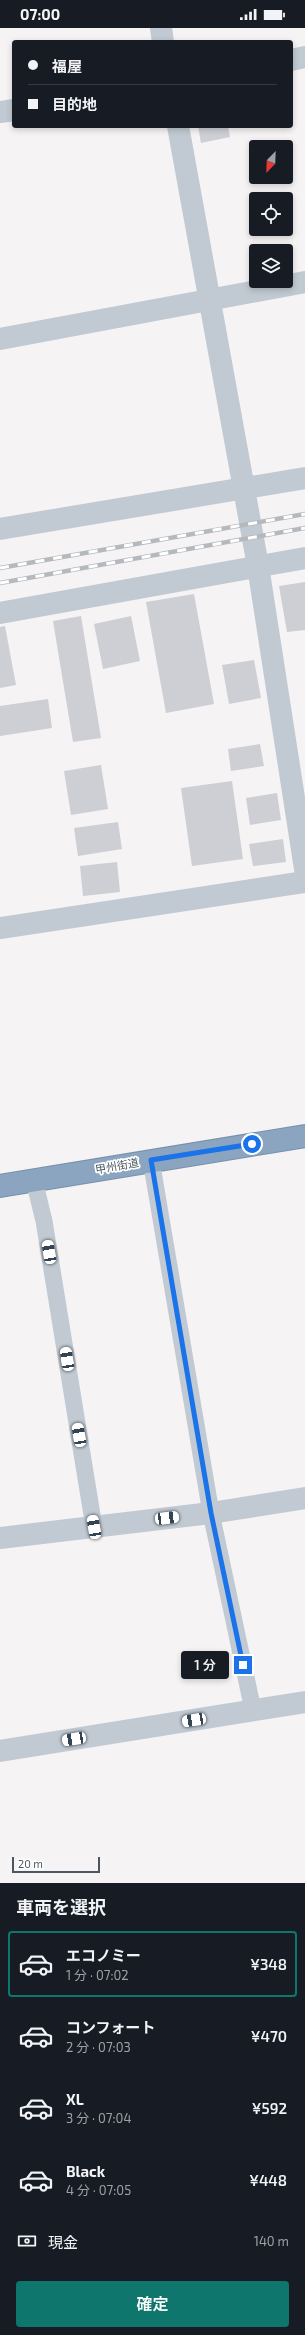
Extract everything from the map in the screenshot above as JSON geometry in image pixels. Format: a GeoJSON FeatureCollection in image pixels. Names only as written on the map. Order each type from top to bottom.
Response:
{"type":"FeatureCollection","features":[{"type":"Feature","properties":{"kind":"highway","name":"甲州街道"},"geometry":{"type":"LineString","coordinates":[[0,1186],[151,1160],[305,1136]]}},
{"type":"Feature","properties":{"kind":"street"},"geometry":{"type":"LineString","coordinates":[[160,28],[163,40]]}},
{"type":"Feature","properties":{"kind":"street"},"geometry":{"type":"LineString","coordinates":[[293,60],[305,57]]}},
{"type":"Feature","properties":{"kind":"street"},"geometry":{"type":"LineString","coordinates":[[0,112],[12,110]]}},
{"type":"Feature","properties":{"kind":"street"},"geometry":{"type":"LineString","coordinates":[[178,128],[258,566],[305,869]]}},
{"type":"Feature","properties":{"kind":"street"},"geometry":{"type":"LineString","coordinates":[[0,339],[305,282]]}},
{"type":"Feature","properties":{"kind":"street"},"geometry":{"type":"LineString","coordinates":[[0,529],[244,490],[305,478]]}},
{"type":"Feature","properties":{"kind":"street"},"geometry":{"type":"LineString","coordinates":[[0,613],[305,558]]}},
{"type":"Feature","properties":{"kind":"street"},"geometry":{"type":"LineString","coordinates":[[0,928],[305,882]]}},
{"type":"Feature","properties":{"kind":"street"},"geometry":{"type":"LineString","coordinates":[[0,1538],[211,1513],[305,1498]]}},
{"type":"Feature","properties":{"kind":"street"},"geometry":{"type":"LineString","coordinates":[[0,1751],[305,1702]]}},
{"type":"Feature","properties":{"kind":"lane"},"geometry":{"type":"LineString","coordinates":[[151,1160],[211,1513],[253,1710]]}},
{"type":"Feature","properties":{"kind":"lane"},"geometry":{"type":"LineString","coordinates":[[34,1180],[44,1221],[94,1527]]}},
{"type":"Feature","properties":{"kind":"building"},"geometry":{"type":"Polygon","coordinates":[[[198,128],[228,128],[230,137],[201,143],[198,128]]]}},
{"type":"Feature","properties":{"kind":"building"},"geometry":{"type":"Polygon","coordinates":[[[305,582],[305,630],[287,632],[279,586],[305,582]]]}},
{"type":"Feature","properties":{"kind":"building"},"geometry":{"type":"Polygon","coordinates":[[[194,594],[214,704],[166,713],[146,602],[194,594]]]}},
{"type":"Feature","properties":{"kind":"building"},"geometry":{"type":"Polygon","coordinates":[[[81,616],[101,738],[73,742],[53,621],[81,616]]]}},
{"type":"Feature","properties":{"kind":"building"},"geometry":{"type":"Polygon","coordinates":[[[131,616],[140,661],[103,669],[94,624],[131,616]]]}},
{"type":"Feature","properties":{"kind":"building"},"geometry":{"type":"Polygon","coordinates":[[[5,626],[16,685],[0,688],[0,627],[5,626]]]}},
{"type":"Feature","properties":{"kind":"building"},"geometry":{"type":"Polygon","coordinates":[[[254,660],[261,698],[229,704],[222,665],[254,660]]]}},
{"type":"Feature","properties":{"kind":"building"},"geometry":{"type":"Polygon","coordinates":[[[48,699],[52,728],[0,736],[0,706],[48,699]]]}},
{"type":"Feature","properties":{"kind":"building"},"geometry":{"type":"Polygon","coordinates":[[[260,744],[264,766],[231,771],[228,749],[260,744]]]}},
{"type":"Feature","properties":{"kind":"building"},"geometry":{"type":"Polygon","coordinates":[[[101,765],[108,809],[71,815],[64,771],[101,765]]]}},
{"type":"Feature","properties":{"kind":"building"},"geometry":{"type":"Polygon","coordinates":[[[232,781],[243,859],[192,866],[181,788],[232,781]]]}},
{"type":"Feature","properties":{"kind":"building"},"geometry":{"type":"Polygon","coordinates":[[[277,793],[281,820],[250,825],[246,798],[277,793]]]}},
{"type":"Feature","properties":{"kind":"building"},"geometry":{"type":"Polygon","coordinates":[[[118,822],[122,849],[78,856],[74,828],[118,822]]]}},
{"type":"Feature","properties":{"kind":"building"},"geometry":{"type":"Polygon","coordinates":[[[283,839],[286,862],[253,866],[249,844],[283,839]]]}},
{"type":"Feature","properties":{"kind":"building"},"geometry":{"type":"Polygon","coordinates":[[[117,862],[120,892],[83,896],[80,866],[117,862]]]}},
{"type":"Feature","properties":{"kind":"railway"},"geometry":{"type":"LineString","coordinates":[[0,568],[305,514]]}},
{"type":"Feature","properties":{"kind":"railway"},"geometry":{"type":"LineString","coordinates":[[0,583],[305,528]]}},
{"type":"Feature","properties":{"kind":"route"},"geometry":{"type":"LineString","coordinates":[[243,1665],[211,1513],[151,1160],[252,1144]]}}]}
